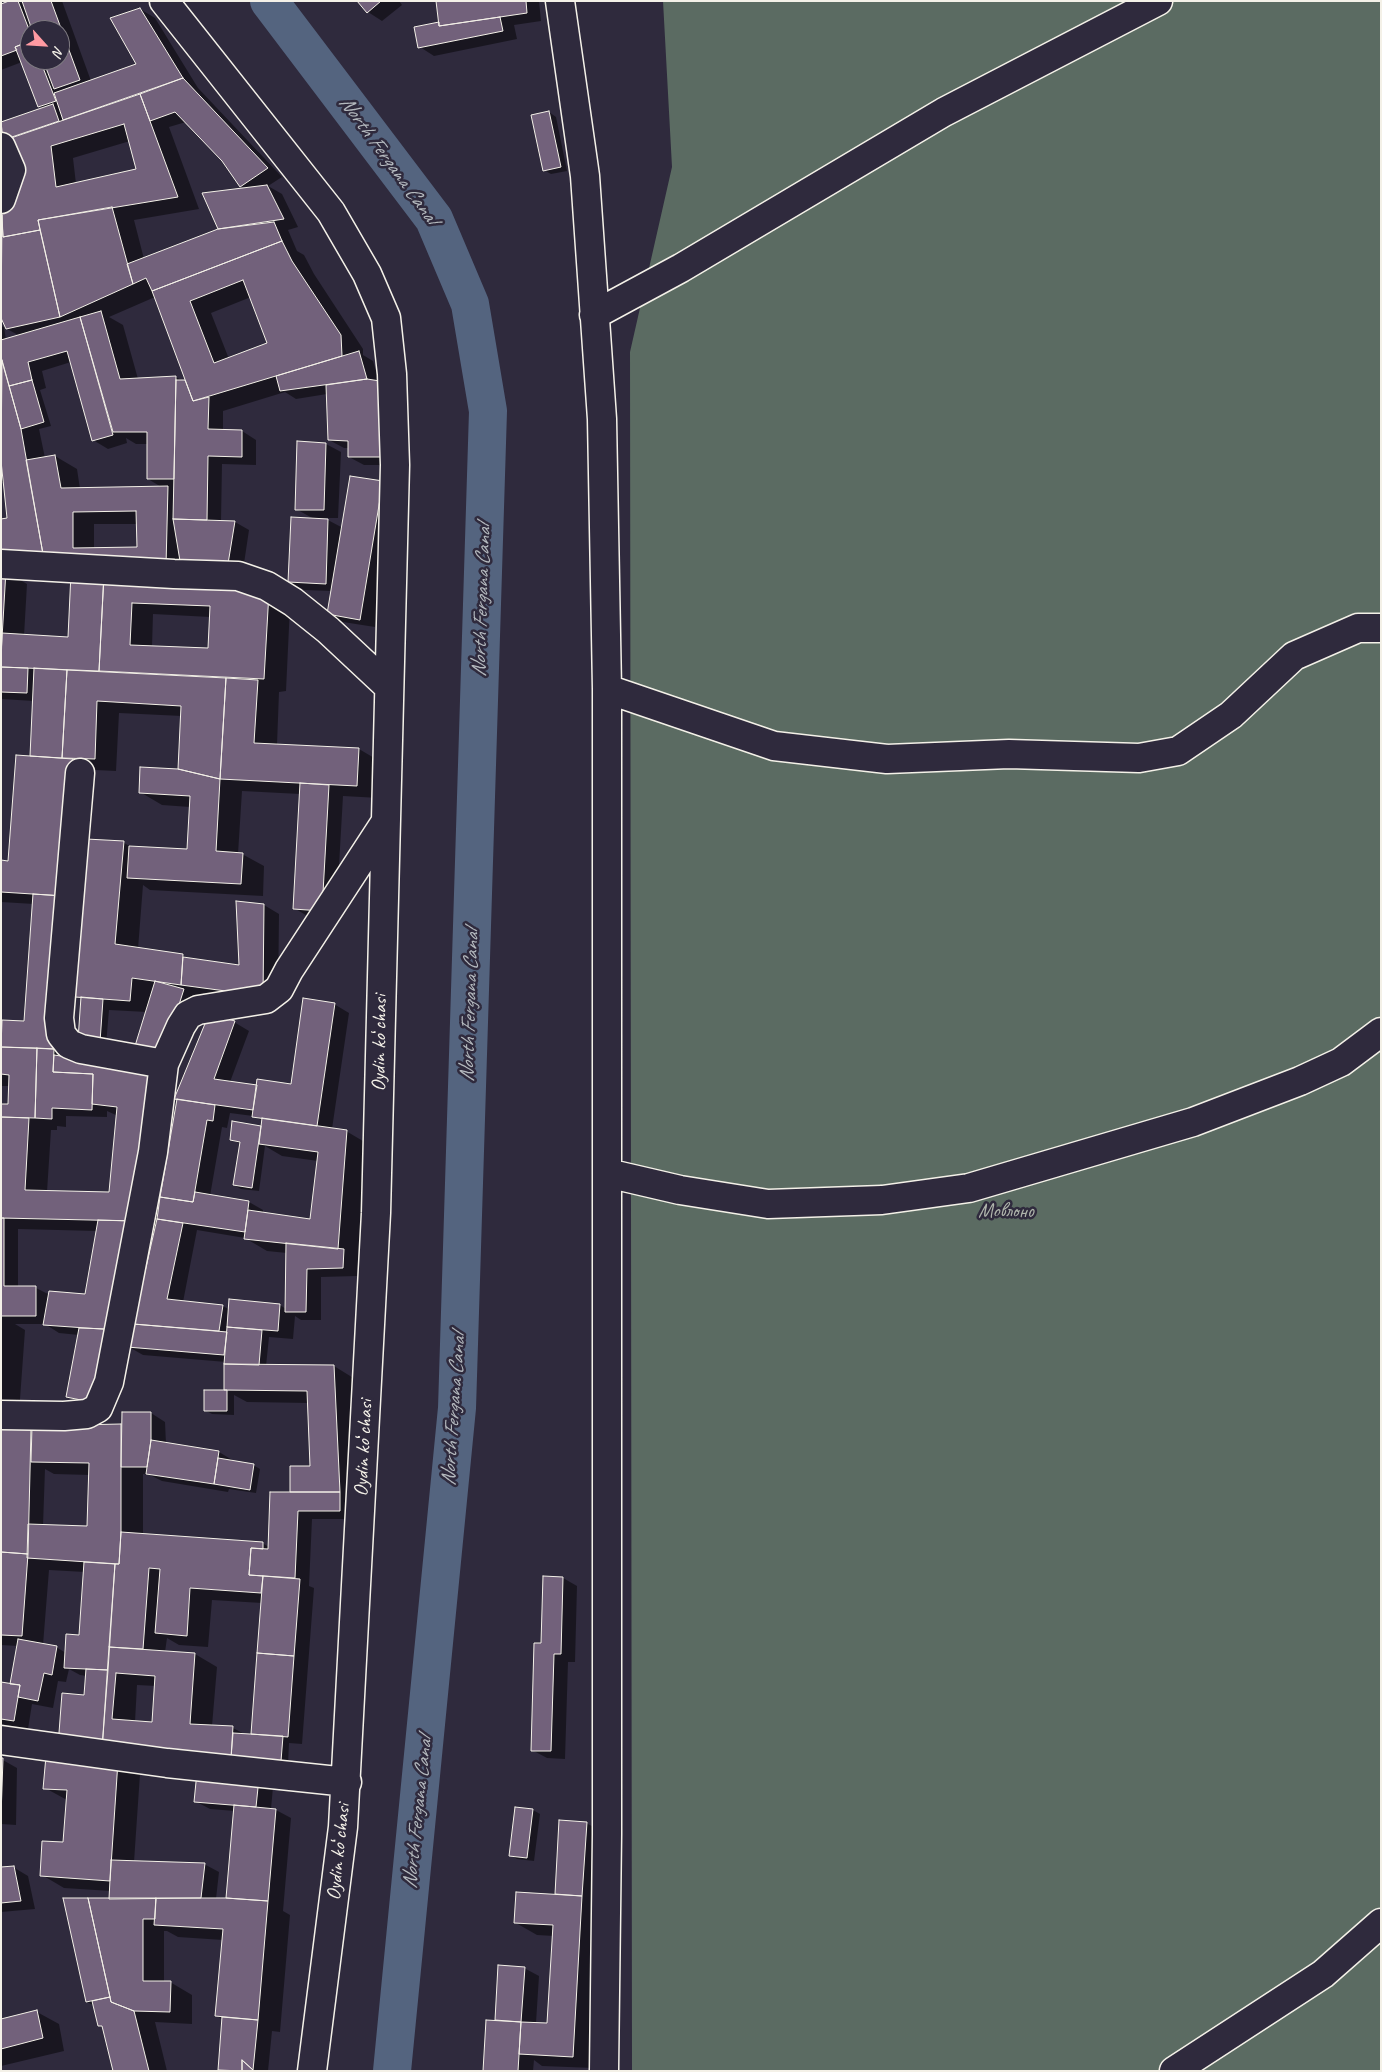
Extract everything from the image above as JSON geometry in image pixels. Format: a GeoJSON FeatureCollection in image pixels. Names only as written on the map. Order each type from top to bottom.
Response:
{"type":"FeatureCollection","features":[{"type":"Feature","properties":{"kind":"street","name":"Oydin koʻchasi"},"geometry":{"type":"LineString","coordinates":[[164,1],[332,212],[367,274],[386,318],[392,374],[395,465],[376,1213],[344,1827],[312,2071]]}},
{"type":"Feature","properties":{"kind":"street"},"geometry":{"type":"LineString","coordinates":[[560,1],[585,176],[602,419],[607,689],[607,1834],[604,2071]]}},
{"type":"Feature","properties":{"kind":"street"},"geometry":{"type":"LineString","coordinates":[[594,316],[681,268],[944,112],[1158,1]]}},
{"type":"Feature","properties":{"kind":"street"},"geometry":{"type":"LineString","coordinates":[[1,147],[10,170],[5,193],[1,199]]}},
{"type":"Feature","properties":{"kind":"street"},"geometry":{"type":"LineString","coordinates":[[1,564],[238,576],[268,586],[293,602],[328,630],[389,686]]}},
{"type":"Feature","properties":{"kind":"street"},"geometry":{"type":"LineString","coordinates":[[607,689],[774,746],[887,759],[1009,754],[1139,758],[1178,751],[1231,715],[1294,656],[1358,628],[1381,628]]}},
{"type":"Feature","properties":{"kind":"street"},"geometry":{"type":"LineString","coordinates":[[80,773],[59,1018],[61,1034],[69,1044],[82,1049],[164,1064]]}},
{"type":"Feature","properties":{"kind":"street"},"geometry":{"type":"LineString","coordinates":[[1,1415],[64,1416],[88,1414],[98,1408],[109,1382],[153,1152],[164,1064],[180,1026],[188,1015],[198,1010],[266,999],[279,989],[289,970],[385,823]]}},
{"type":"Feature","properties":{"kind":"street"},"geometry":{"type":"LineString","coordinates":[[607,1173],[680,1190],[768,1204],[882,1200],[969,1188],[1211,1115],[1341,1062],[1381,1032]]}},
{"type":"Feature","properties":{"kind":"street"},"geometry":{"type":"LineString","coordinates":[[1,1740],[167,1764],[347,1782]]}},
{"type":"Feature","properties":{"kind":"street"},"geometry":{"type":"LineString","coordinates":[[1174,2071],[1323,1974],[1381,1923]]}},
{"type":"Feature","properties":{"kind":"green space","name":"Мовлоно"},"geometry":{"type":"Polygon","coordinates":[[[663,1],[1381,1],[1381,2071],[632,2071],[630,352],[672,167],[663,1]]]}},
{"type":"Feature","properties":{"kind":"building"},"geometry":{"type":"Polygon","coordinates":[[[9,1],[18,1],[25,20],[20,20],[20,45],[15,47],[17,50],[1,56],[1,4],[9,1]]]}},
{"type":"Feature","properties":{"kind":"building"},"geometry":{"type":"Polygon","coordinates":[[[22,1],[51,1],[58,20],[29,20],[22,1]]]}},
{"type":"Feature","properties":{"kind":"building"},"geometry":{"type":"Polygon","coordinates":[[[357,1],[381,1],[367,13],[357,1]]]}},
{"type":"Feature","properties":{"kind":"building"},"geometry":{"type":"Polygon","coordinates":[[[436,1],[526,1],[527,13],[439,26],[436,1]]]}},
{"type":"Feature","properties":{"kind":"building"},"geometry":{"type":"Polygon","coordinates":[[[140,8],[183,78],[63,120],[54,93],[136,64],[110,18],[140,8]]]}},
{"type":"Feature","properties":{"kind":"building"},"geometry":{"type":"Polygon","coordinates":[[[500,17],[503,31],[418,48],[414,27],[439,22],[439,26],[500,17]]]}},
{"type":"Feature","properties":{"kind":"building"},"geometry":{"type":"Polygon","coordinates":[[[20,45],[20,60],[15,47],[20,45]]]}},
{"type":"Feature","properties":{"kind":"building"},"geometry":{"type":"Polygon","coordinates":[[[70,53],[80,80],[54,89],[47,70],[70,70],[70,53]]]}},
{"type":"Feature","properties":{"kind":"building"},"geometry":{"type":"Polygon","coordinates":[[[24,70],[44,70],[56,101],[38,107],[24,70]]]}},
{"type":"Feature","properties":{"kind":"building"},"geometry":{"type":"Polygon","coordinates":[[[183,78],[268,168],[240,187],[222,161],[175,112],[150,121],[140,94],[183,78]]]}},
{"type":"Feature","properties":{"kind":"building"},"geometry":{"type":"Polygon","coordinates":[[[140,94],[178,197],[38,220],[40,230],[3,237],[1,204],[13,202],[11,138],[140,94]],[[124,124],[51,146],[56,187],[136,169],[124,124]]]}},
{"type":"Feature","properties":{"kind":"building"},"geometry":{"type":"Polygon","coordinates":[[[53,104],[59,121],[3,140],[1,122],[53,104]]]}},
{"type":"Feature","properties":{"kind":"building"},"geometry":{"type":"Polygon","coordinates":[[[549,111],[561,167],[543,171],[531,115],[549,111]]]}},
{"type":"Feature","properties":{"kind":"building"},"geometry":{"type":"Polygon","coordinates":[[[267,185],[284,219],[218,229],[202,193],[267,185]]]}},
{"type":"Feature","properties":{"kind":"building"},"geometry":{"type":"Polygon","coordinates":[[[112,207],[133,284],[60,317],[38,220],[112,207]]]}},
{"type":"Feature","properties":{"kind":"building"},"geometry":{"type":"Polygon","coordinates":[[[2,215],[3,237],[40,230],[60,317],[6,329],[1,318],[2,215]]]}},
{"type":"Feature","properties":{"kind":"building"},"geometry":{"type":"Polygon","coordinates":[[[274,222],[282,241],[152,291],[146,278],[133,284],[127,264],[218,229],[274,222]]]}},
{"type":"Feature","properties":{"kind":"building"},"geometry":{"type":"Polygon","coordinates":[[[282,241],[292,261],[341,335],[342,356],[193,401],[152,291],[282,241]],[[243,280],[190,301],[214,363],[267,343],[243,280]]]}},
{"type":"Feature","properties":{"kind":"building"},"geometry":{"type":"Polygon","coordinates":[[[101,311],[120,379],[176,376],[174,479],[147,479],[147,432],[113,432],[80,317],[101,311]]]}},
{"type":"Feature","properties":{"kind":"building"},"geometry":{"type":"Polygon","coordinates":[[[80,317],[113,435],[92,441],[67,351],[28,362],[32,380],[9,386],[1,358],[1,340],[80,317]]]}},
{"type":"Feature","properties":{"kind":"building"},"geometry":{"type":"Polygon","coordinates":[[[359,351],[367,379],[280,391],[276,376],[359,351]]]}},
{"type":"Feature","properties":{"kind":"building"},"geometry":{"type":"Polygon","coordinates":[[[2,360],[21,429],[43,554],[1,557],[1,519],[7,518],[1,461],[2,360]]]}},
{"type":"Feature","properties":{"kind":"building"},"geometry":{"type":"Polygon","coordinates":[[[367,379],[380,381],[381,457],[348,457],[348,441],[328,440],[326,385],[367,379]]]}},
{"type":"Feature","properties":{"kind":"building"},"geometry":{"type":"Polygon","coordinates":[[[32,380],[44,422],[21,429],[9,386],[32,380]]]}},
{"type":"Feature","properties":{"kind":"building"},"geometry":{"type":"Polygon","coordinates":[[[176,380],[185,380],[193,401],[209,397],[208,429],[242,430],[242,457],[208,456],[207,520],[173,519],[176,380]]]}},
{"type":"Feature","properties":{"kind":"building"},"geometry":{"type":"Polygon","coordinates":[[[297,441],[326,443],[324,510],[295,510],[297,441]]]}},
{"type":"Feature","properties":{"kind":"building"},"geometry":{"type":"Polygon","coordinates":[[[55,455],[61,488],[168,486],[166,566],[43,554],[26,460],[55,455]],[[136,511],[73,512],[73,548],[137,547],[136,511]]]}},
{"type":"Feature","properties":{"kind":"building"},"geometry":{"type":"Polygon","coordinates":[[[350,476],[383,481],[360,620],[327,614],[350,476]]]}},
{"type":"Feature","properties":{"kind":"building"},"geometry":{"type":"Polygon","coordinates":[[[291,517],[328,519],[326,584],[288,582],[291,517]]]}},
{"type":"Feature","properties":{"kind":"building"},"geometry":{"type":"Polygon","coordinates":[[[173,519],[235,521],[227,570],[180,561],[173,519]]]}},
{"type":"Feature","properties":{"kind":"building"},"geometry":{"type":"Polygon","coordinates":[[[1,570],[6,570],[1,655],[1,570]]]}},
{"type":"Feature","properties":{"kind":"building"},"geometry":{"type":"Polygon","coordinates":[[[71,573],[104,574],[99,671],[1,667],[2,633],[68,637],[71,573]]]}},
{"type":"Feature","properties":{"kind":"building"},"geometry":{"type":"Polygon","coordinates":[[[104,574],[269,592],[264,679],[99,671],[104,574]],[[132,603],[130,645],[208,648],[210,606],[132,603]]]}},
{"type":"Feature","properties":{"kind":"building"},"geometry":{"type":"Polygon","coordinates":[[[1,667],[28,668],[27,693],[1,692],[1,667]]]}},
{"type":"Feature","properties":{"kind":"building"},"geometry":{"type":"Polygon","coordinates":[[[34,668],[67,670],[62,758],[30,756],[34,668]]]}},
{"type":"Feature","properties":{"kind":"building"},"geometry":{"type":"Polygon","coordinates":[[[67,670],[226,678],[220,779],[178,769],[181,706],[97,701],[95,759],[62,758],[67,670]]]}},
{"type":"Feature","properties":{"kind":"building"},"geometry":{"type":"Polygon","coordinates":[[[226,678],[258,680],[254,743],[359,748],[357,786],[220,779],[226,678]]]}},
{"type":"Feature","properties":{"kind":"building"},"geometry":{"type":"Polygon","coordinates":[[[16,755],[73,759],[64,896],[1,892],[1,860],[8,861],[16,755]]]}},
{"type":"Feature","properties":{"kind":"building"},"geometry":{"type":"Polygon","coordinates":[[[140,767],[178,769],[220,779],[216,851],[243,853],[241,884],[127,878],[129,846],[187,849],[190,796],[139,793],[140,767]]]}},
{"type":"Feature","properties":{"kind":"building"},"geometry":{"type":"Polygon","coordinates":[[[300,783],[329,785],[322,911],[293,909],[300,783]]]}},
{"type":"Feature","properties":{"kind":"building"},"geometry":{"type":"Polygon","coordinates":[[[86,839],[124,841],[115,944],[183,954],[181,985],[132,978],[130,1001],[75,997],[86,839]]]}},
{"type":"Feature","properties":{"kind":"building"},"geometry":{"type":"Polygon","coordinates":[[[33,894],[64,896],[54,1049],[1,1047],[2,1020],[24,1021],[33,894]]]}},
{"type":"Feature","properties":{"kind":"building"},"geometry":{"type":"Polygon","coordinates":[[[236,901],[264,904],[263,996],[181,985],[183,957],[239,965],[236,901]]]}},
{"type":"Feature","properties":{"kind":"building"},"geometry":{"type":"Polygon","coordinates":[[[155,981],[184,989],[163,1055],[135,1046],[155,981]]]}},
{"type":"Feature","properties":{"kind":"building"},"geometry":{"type":"Polygon","coordinates":[[[81,997],[103,999],[100,1042],[78,1040],[81,997]]]}},
{"type":"Feature","properties":{"kind":"building"},"geometry":{"type":"Polygon","coordinates":[[[303,998],[335,1003],[317,1126],[252,1117],[257,1079],[291,1084],[303,998]]]}},
{"type":"Feature","properties":{"kind":"building"},"geometry":{"type":"Polygon","coordinates":[[[209,1014],[235,1021],[214,1079],[257,1085],[253,1110],[174,1099],[209,1014]]]}},
{"type":"Feature","properties":{"kind":"building"},"geometry":{"type":"Polygon","coordinates":[[[1,1047],[37,1048],[35,1118],[1,1117],[1,1104],[8,1104],[9,1075],[1,1074],[1,1047]]]}},
{"type":"Feature","properties":{"kind":"building"},"geometry":{"type":"Polygon","coordinates":[[[37,1048],[54,1049],[53,1072],[93,1074],[92,1110],[52,1108],[52,1119],[35,1118],[37,1048]]]}},
{"type":"Feature","properties":{"kind":"building"},"geometry":{"type":"Polygon","coordinates":[[[54,1055],[156,1070],[135,1221],[1,1218],[1,1117],[29,1118],[25,1190],[109,1192],[117,1107],[92,1104],[93,1074],[53,1072],[54,1055]]]}},
{"type":"Feature","properties":{"kind":"building"},"geometry":{"type":"Polygon","coordinates":[[[177,1099],[215,1105],[213,1121],[207,1120],[193,1202],[160,1197],[177,1099]]]}},
{"type":"Feature","properties":{"kind":"building"},"geometry":{"type":"Polygon","coordinates":[[[262,1118],[347,1130],[338,1249],[244,1239],[248,1210],[310,1219],[318,1152],[259,1144],[262,1118]]]}},
{"type":"Feature","properties":{"kind":"building"},"geometry":{"type":"Polygon","coordinates":[[[232,1121],[261,1126],[252,1188],[233,1185],[240,1142],[230,1140],[232,1121]]]}},
{"type":"Feature","properties":{"kind":"building"},"geometry":{"type":"Polygon","coordinates":[[[195,1192],[249,1201],[245,1232],[157,1219],[160,1197],[193,1202],[195,1192]]]}},
{"type":"Feature","properties":{"kind":"building"},"geometry":{"type":"Polygon","coordinates":[[[1,1218],[4,1218],[4,1286],[36,1286],[36,1316],[1,1316],[1,1218]]]}},
{"type":"Feature","properties":{"kind":"building"},"geometry":{"type":"Polygon","coordinates":[[[157,1219],[183,1223],[167,1299],[223,1305],[219,1331],[133,1324],[157,1219]]]}},
{"type":"Feature","properties":{"kind":"building"},"geometry":{"type":"Polygon","coordinates":[[[98,1220],[135,1221],[115,1330],[43,1325],[49,1291],[85,1294],[98,1220]]]}},
{"type":"Feature","properties":{"kind":"building"},"geometry":{"type":"Polygon","coordinates":[[[286,1243],[344,1249],[343,1268],[307,1269],[306,1312],[285,1312],[286,1243]]]}},
{"type":"Feature","properties":{"kind":"building"},"geometry":{"type":"Polygon","coordinates":[[[229,1299],[280,1304],[278,1331],[227,1327],[229,1299]]]}},
{"type":"Feature","properties":{"kind":"building"},"geometry":{"type":"Polygon","coordinates":[[[133,1324],[227,1332],[224,1355],[127,1347],[133,1324]]]}},
{"type":"Feature","properties":{"kind":"building"},"geometry":{"type":"Polygon","coordinates":[[[227,1327],[262,1330],[259,1365],[224,1364],[227,1327]]]}},
{"type":"Feature","properties":{"kind":"building"},"geometry":{"type":"Polygon","coordinates":[[[79,1328],[110,1329],[96,1403],[66,1397],[79,1328]]]}},
{"type":"Feature","properties":{"kind":"building"},"geometry":{"type":"Polygon","coordinates":[[[224,1364],[334,1365],[340,1492],[290,1492],[290,1466],[310,1466],[307,1391],[224,1390],[224,1364]]]}},
{"type":"Feature","properties":{"kind":"building"},"geometry":{"type":"Polygon","coordinates":[[[204,1390],[227,1390],[227,1411],[204,1411],[204,1390]]]}},
{"type":"Feature","properties":{"kind":"building"},"geometry":{"type":"Polygon","coordinates":[[[122,1412],[151,1412],[151,1440],[147,1467],[121,1467],[122,1412]]]}},
{"type":"Feature","properties":{"kind":"building"},"geometry":{"type":"Polygon","coordinates":[[[121,1424],[121,1532],[119,1564],[27,1558],[28,1524],[87,1526],[89,1463],[31,1462],[32,1426],[121,1424]]]}},
{"type":"Feature","properties":{"kind":"building"},"geometry":{"type":"Polygon","coordinates":[[[1,1429],[31,1429],[28,1554],[1,1552],[1,1429]]]}},
{"type":"Feature","properties":{"kind":"building"},"geometry":{"type":"Polygon","coordinates":[[[151,1440],[219,1451],[214,1484],[146,1474],[151,1440]]]}},
{"type":"Feature","properties":{"kind":"building"},"geometry":{"type":"Polygon","coordinates":[[[218,1458],[254,1464],[250,1490],[214,1484],[218,1458]]]}},
{"type":"Feature","properties":{"kind":"building"},"geometry":{"type":"Polygon","coordinates":[[[270,1492],[340,1492],[340,1511],[298,1511],[295,1578],[249,1575],[251,1548],[268,1549],[270,1492]]]}},
{"type":"Feature","properties":{"kind":"building"},"geometry":{"type":"Polygon","coordinates":[[[121,1532],[263,1542],[263,1549],[251,1548],[249,1575],[263,1576],[261,1593],[190,1588],[187,1636],[155,1633],[160,1569],[149,1568],[143,1649],[109,1647],[115,1564],[119,1564],[121,1532]]]}},
{"type":"Feature","properties":{"kind":"building"},"geometry":{"type":"Polygon","coordinates":[[[1,1552],[28,1554],[22,1636],[1,1635],[1,1552]]]}},
{"type":"Feature","properties":{"kind":"building"},"geometry":{"type":"Polygon","coordinates":[[[84,1562],[115,1564],[108,1670],[64,1668],[66,1634],[79,1635],[84,1562]]]}},
{"type":"Feature","properties":{"kind":"building"},"geometry":{"type":"Polygon","coordinates":[[[263,1576],[300,1579],[294,1656],[257,1653],[263,1576]]]}},
{"type":"Feature","properties":{"kind":"building"},"geometry":{"type":"Polygon","coordinates":[[[543,1576],[563,1577],[561,1654],[554,1654],[551,1751],[531,1751],[534,1643],[541,1643],[543,1576]]]}},
{"type":"Feature","properties":{"kind":"building"},"geometry":{"type":"Polygon","coordinates":[[[18,1639],[57,1646],[52,1675],[44,1673],[38,1701],[18,1697],[20,1685],[10,1684],[18,1639]]]}},
{"type":"Feature","properties":{"kind":"building"},"geometry":{"type":"Polygon","coordinates":[[[109,1647],[195,1653],[190,1724],[233,1726],[231,1758],[102,1749],[109,1647]],[[116,1673],[112,1719],[152,1722],[155,1676],[116,1673]]]}},
{"type":"Feature","properties":{"kind":"building"},"geometry":{"type":"Polygon","coordinates":[[[257,1653],[294,1656],[288,1737],[251,1734],[257,1653]]]}},
{"type":"Feature","properties":{"kind":"building"},"geometry":{"type":"Polygon","coordinates":[[[86,1669],[108,1670],[102,1749],[58,1746],[62,1693],[84,1695],[86,1669]]]}},
{"type":"Feature","properties":{"kind":"building"},"geometry":{"type":"Polygon","coordinates":[[[1,1682],[20,1685],[14,1721],[1,1719],[1,1682]]]}},
{"type":"Feature","properties":{"kind":"building"},"geometry":{"type":"Polygon","coordinates":[[[233,1733],[283,1736],[281,1761],[231,1758],[233,1733]]]}},
{"type":"Feature","properties":{"kind":"building"},"geometry":{"type":"Polygon","coordinates":[[[46,1756],[118,1761],[110,1881],[40,1876],[42,1841],[63,1842],[67,1790],[43,1789],[46,1756]]]}},
{"type":"Feature","properties":{"kind":"building"},"geometry":{"type":"Polygon","coordinates":[[[1,1758],[3,1758],[1,1816],[1,1758]]]}},
{"type":"Feature","properties":{"kind":"building"},"geometry":{"type":"Polygon","coordinates":[[[197,1772],[259,1778],[256,1807],[194,1802],[197,1772]]]}},
{"type":"Feature","properties":{"kind":"building"},"geometry":{"type":"Polygon","coordinates":[[[234,1805],[276,1809],[268,1901],[226,1898],[234,1805]]]}},
{"type":"Feature","properties":{"kind":"building"},"geometry":{"type":"Polygon","coordinates":[[[515,1807],[533,1809],[527,1858],[509,1856],[515,1807]]]}},
{"type":"Feature","properties":{"kind":"building"},"geometry":{"type":"Polygon","coordinates":[[[559,1820],[587,1822],[582,1896],[555,1894],[559,1820]]]}},
{"type":"Feature","properties":{"kind":"building"},"geometry":{"type":"Polygon","coordinates":[[[111,1860],[205,1863],[201,1898],[109,1899],[111,1860]]]}},
{"type":"Feature","properties":{"kind":"building"},"geometry":{"type":"Polygon","coordinates":[[[14,1866],[21,1901],[1,1903],[1,1867],[14,1866]]]}},
{"type":"Feature","properties":{"kind":"building"},"geometry":{"type":"Polygon","coordinates":[[[516,1892],[582,1896],[573,2057],[519,2054],[521,2022],[547,2023],[553,1925],[514,1923],[516,1892]]]}},
{"type":"Feature","properties":{"kind":"building"},"geometry":{"type":"Polygon","coordinates":[[[63,1898],[88,1898],[110,1997],[86,2002],[63,1898]]]}},
{"type":"Feature","properties":{"kind":"building"},"geometry":{"type":"Polygon","coordinates":[[[88,1898],[156,1898],[155,1919],[143,1919],[143,1981],[171,1981],[170,2012],[134,2011],[111,2002],[88,1898]]]}},
{"type":"Feature","properties":{"kind":"building"},"geometry":{"type":"Polygon","coordinates":[[[156,1898],[226,1898],[268,1901],[258,2020],[215,2016],[223,1929],[154,1925],[156,1898]]]}},
{"type":"Feature","properties":{"kind":"building"},"geometry":{"type":"Polygon","coordinates":[[[498,1965],[525,1967],[521,2022],[495,2020],[498,1965]]]}},
{"type":"Feature","properties":{"kind":"building"},"geometry":{"type":"Polygon","coordinates":[[[110,1997],[111,2002],[134,2011],[149,2071],[113,2071],[102,2026],[98,2026],[92,2001],[110,1997]]]}},
{"type":"Feature","properties":{"kind":"building"},"geometry":{"type":"Polygon","coordinates":[[[37,2010],[43,2038],[1,2049],[1,2019],[37,2010]]]}},
{"type":"Feature","properties":{"kind":"building"},"geometry":{"type":"Polygon","coordinates":[[[222,2017],[258,2020],[253,2070],[242,2060],[242,2071],[218,2070],[222,2017]]]}},
{"type":"Feature","properties":{"kind":"building"},"geometry":{"type":"Polygon","coordinates":[[[486,2020],[521,2022],[518,2071],[483,2071],[486,2020]]]}},
{"type":"Feature","properties":{"kind":"building"},"geometry":{"type":"Polygon","coordinates":[[[242,2060],[253,2070],[254,2071],[242,2071],[242,2060]]]}},
{"type":"Feature","properties":{"kind":"waterway","name":"North Fergana Canal"},"geometry":{"type":"LineString","coordinates":[[269,1],[434,219],[470,304],[488,411],[457,1408],[392,2071]]}}]}
